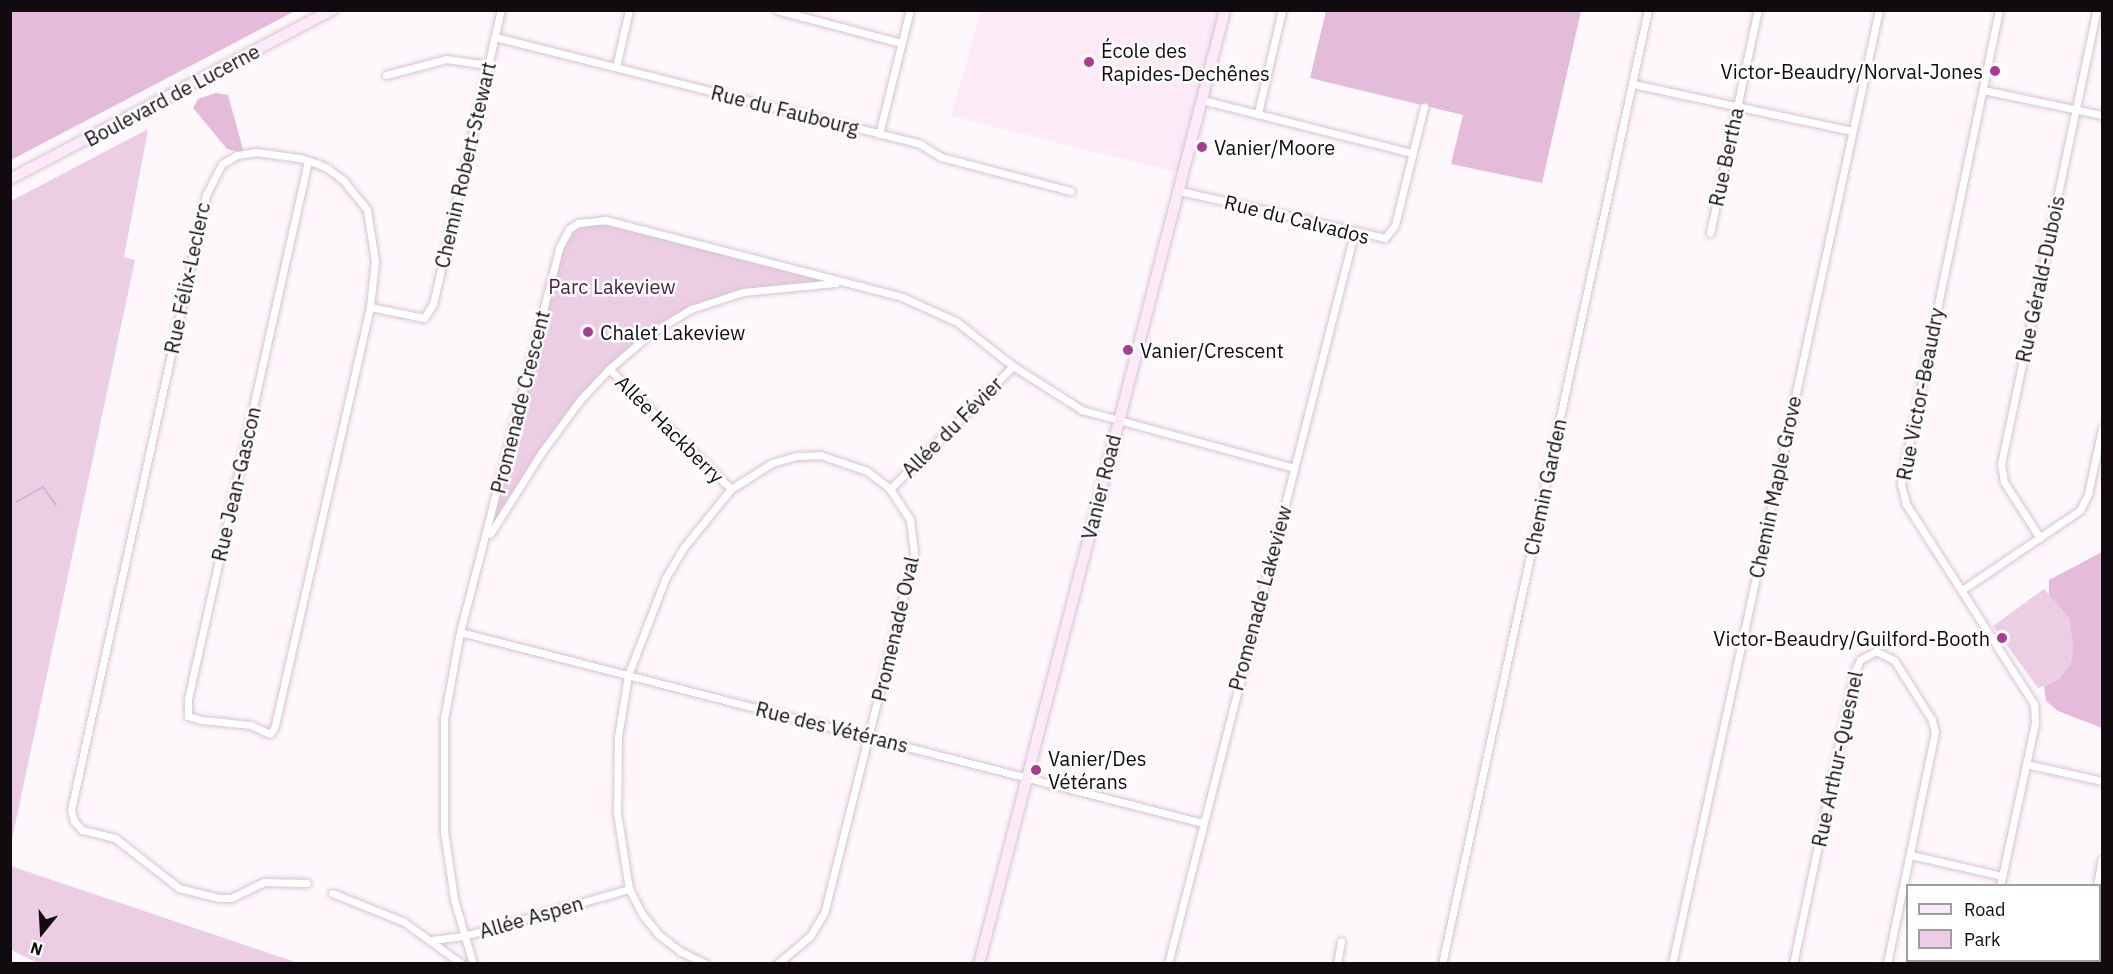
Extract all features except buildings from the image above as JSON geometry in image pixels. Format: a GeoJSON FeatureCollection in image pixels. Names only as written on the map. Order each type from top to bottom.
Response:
{"type":"FeatureCollection","features":[{"type":"Feature","properties":{"kind":"street","name":"Boulevard de Lucerne"},"geometry":{"type":"LineString","coordinates":[[10,179],[332,10]]}},
{"type":"Feature","properties":{"kind":"street","name":"Chemin Robert-Stewart"},"geometry":{"type":"LineString","coordinates":[[370,307],[424,318],[433,304],[501,10]]}},
{"type":"Feature","properties":{"kind":"street"},"geometry":{"type":"LineString","coordinates":[[616,67],[629,10]]}},
{"type":"Feature","properties":{"kind":"street"},"geometry":{"type":"LineString","coordinates":[[777,10],[901,43]]}},
{"type":"Feature","properties":{"kind":"street"},"geometry":{"type":"LineString","coordinates":[[879,134],[910,10]]}},
{"type":"Feature","properties":{"kind":"street","name":"Vanier Road"},"geometry":{"type":"LineString","coordinates":[[979,963],[1225,10]]}},
{"type":"Feature","properties":{"kind":"street"},"geometry":{"type":"LineString","coordinates":[[1258,113],[1282,10]]}},
{"type":"Feature","properties":{"kind":"street","name":"Chemin Garden"},"geometry":{"type":"LineString","coordinates":[[1442,963],[1648,10]]}},
{"type":"Feature","properties":{"kind":"street","name":"Rue Bertha"},"geometry":{"type":"LineString","coordinates":[[1710,233],[1758,10]]}},
{"type":"Feature","properties":{"kind":"street","name":"Chemin Maple Grove"},"geometry":{"type":"LineString","coordinates":[[1672,963],[1878,10]]}},
{"type":"Feature","properties":{"kind":"street","name":"Rue Victor-Beaudry"},"geometry":{"type":"LineString","coordinates":[[1999,10],[1900,484],[1906,504],[2034,704],[2035,723],[2000,884]]}},
{"type":"Feature","properties":{"kind":"street","name":"Rue Gérald-Dubois"},"geometry":{"type":"LineString","coordinates":[[2040,538],[2004,482],[2001,464],[2097,10]]}},
{"type":"Feature","properties":{"kind":"street","name":"Rue du Faubourg"},"geometry":{"type":"LineString","coordinates":[[495,38],[879,134],[927,147],[941,157],[1071,191]]}},
{"type":"Feature","properties":{"kind":"street"},"geometry":{"type":"LineString","coordinates":[[386,75],[446,60],[488,65]]}},
{"type":"Feature","properties":{"kind":"street"},"geometry":{"type":"LineString","coordinates":[[1633,84],[1852,130]]}},
{"type":"Feature","properties":{"kind":"street"},"geometry":{"type":"LineString","coordinates":[[1983,90],[2103,115]]}},
{"type":"Feature","properties":{"kind":"street"},"geometry":{"type":"LineString","coordinates":[[1202,100],[1412,153]]}},
{"type":"Feature","properties":{"kind":"street","name":"Rue du Calvados"},"geometry":{"type":"LineString","coordinates":[[1180,191],[1379,239],[1393,231],[1424,107]]}},
{"type":"Feature","properties":{"kind":"street","name":"Rue Félix-Leclerc"},"geometry":{"type":"LineString","coordinates":[[274,726],[370,307],[375,261],[367,210],[343,180],[308,160],[265,153],[237,155],[222,164],[208,186],[71,810],[74,821],[82,830],[115,838],[179,888],[219,898],[231,897],[264,882],[307,883]]}},
{"type":"Feature","properties":{"kind":"street","name":"Rue Jean-Gascon"},"geometry":{"type":"LineString","coordinates":[[274,726],[270,734],[251,725],[194,718],[188,716],[188,699],[308,160]]}},
{"type":"Feature","properties":{"kind":"street","name":"Promenade Crescent"},"geometry":{"type":"LineString","coordinates":[[473,963],[451,880],[442,797],[444,719],[460,632],[486,542],[556,259],[569,229],[578,223],[605,220],[902,297],[957,322],[1013,366],[1082,410],[1117,423],[1294,468]]}},
{"type":"Feature","properties":{"kind":"street","name":"Promenade Lakeview"},"geometry":{"type":"LineString","coordinates":[[1168,963],[1354,234]]}},
{"type":"Feature","properties":{"kind":"street","name":"Promenade Crescent"},"geometry":{"type":"LineString","coordinates":[[486,542],[546,445],[609,369],[651,333],[708,303],[782,286],[847,282]]}},
{"type":"Feature","properties":{"kind":"street","name":"Allée du Févier"},"geometry":{"type":"LineString","coordinates":[[890,489],[1013,366]]}},
{"type":"Feature","properties":{"kind":"street","name":"Allée Hackberry"},"geometry":{"type":"LineString","coordinates":[[609,369],[731,489]]}},
{"type":"Feature","properties":{"kind":"street"},"geometry":{"type":"LineString","coordinates":[[1962,590],[2075,516],[2084,505],[2103,428]]}},
{"type":"Feature","properties":{"kind":"street","name":"Promenade Oval"},"geometry":{"type":"LineString","coordinates":[[706,963],[681,952],[659,935],[642,914],[629,889],[617,812],[618,737],[628,675],[666,577],[684,547],[731,489],[772,463],[796,456],[820,455],[867,471],[890,489],[910,520],[914,553],[824,913],[810,936],[777,963]]}},
{"type":"Feature","properties":{"kind":"street","name":"Rue des Vétérans"},"geometry":{"type":"LineString","coordinates":[[460,632],[1203,823]]}},
{"type":"Feature","properties":{"kind":"street","name":"Rue Arthur-Quesnel"},"geometry":{"type":"LineString","coordinates":[[1793,963],[1855,671],[1860,660],[1870,652],[1883,652],[1894,660],[1935,726],[1911,855],[1887,963]]}},
{"type":"Feature","properties":{"kind":"street"},"geometry":{"type":"LineString","coordinates":[[2026,764],[2103,781]]}},
{"type":"Feature","properties":{"kind":"street"},"geometry":{"type":"LineString","coordinates":[[1911,855],[2002,876]]}},
{"type":"Feature","properties":{"kind":"street"},"geometry":{"type":"LineString","coordinates":[[2097,884],[2103,859]]}},
{"type":"Feature","properties":{"kind":"street","name":"Allée Aspen"},"geometry":{"type":"LineString","coordinates":[[431,940],[464,936],[629,889]]}},
{"type":"Feature","properties":{"kind":"street"},"geometry":{"type":"LineString","coordinates":[[332,893],[404,922],[462,963]]}},
{"type":"Feature","properties":{"kind":"street"},"geometry":{"type":"LineString","coordinates":[[1337,963],[1341,941]]}},
{"type":"Feature","properties":{"kind":"shaded area"},"geometry":{"type":"Polygon","coordinates":[[[11,10],[295,10],[295,11],[11,160],[11,10]]]}},
{"type":"Feature","properties":{"kind":"shaded area","name":"École des Rapides-Dechênes"},"geometry":{"type":"Polygon","coordinates":[[[981,11],[1225,11],[1184,174],[951,116],[981,11]]]}},
{"type":"Feature","properties":{"kind":"shaded area"},"geometry":{"type":"Polygon","coordinates":[[[1326,11],[1581,11],[1542,183],[1451,164],[1463,115],[1310,78],[1326,11]]]}},
{"type":"Feature","properties":{"kind":"shaded area"},"geometry":{"type":"Polygon","coordinates":[[[216,93],[228,95],[244,153],[227,149],[193,108],[198,99],[216,93]]]}},
{"type":"Feature","properties":{"kind":"shaded area"},"geometry":{"type":"Polygon","coordinates":[[[2102,552],[2102,728],[2058,711],[2046,701],[2044,686],[2058,680],[2071,663],[2073,647],[2069,618],[2049,595],[2049,580],[2102,552]]]}},
{"type":"Feature","properties":{"kind":"green space"},"geometry":{"type":"Polygon","coordinates":[[[148,129],[124,257],[135,260],[11,844],[11,201],[148,129]]]}},
{"type":"Feature","properties":{"kind":"green space","name":"Parc Lakeview"},"geometry":{"type":"Polygon","coordinates":[[[592,220],[847,282],[814,283],[716,300],[651,333],[580,400],[503,510],[486,542],[559,248],[569,229],[592,220]]]}},
{"type":"Feature","properties":{"kind":"green space"},"geometry":{"type":"Polygon","coordinates":[[[2044,589],[2069,618],[2073,647],[2071,663],[2058,680],[2038,688],[1993,626],[2044,589]]]}},
{"type":"Feature","properties":{"kind":"green space"},"geometry":{"type":"Polygon","coordinates":[[[11,866],[298,963],[38,963],[11,950],[11,866]]]}},
{"type":"Feature","properties":{"kind":"waterway"},"geometry":{"type":"LineString","coordinates":[[16,502],[43,487],[56,505]]}},
{"type":"Feature","properties":{"kind":"place","name":"École des Rapides-Dechênes"},"geometry":{"type":"Point","coordinates":[1089,62]}},
{"type":"Feature","properties":{"kind":"place","name":"Victor-Beaudry/Norval-Jones"},"geometry":{"type":"Point","coordinates":[1995,71]}},
{"type":"Feature","properties":{"kind":"place","name":"Vanier/Moore"},"geometry":{"type":"Point","coordinates":[1202,147]}},
{"type":"Feature","properties":{"kind":"place","name":"Chalet Lakeview"},"geometry":{"type":"Point","coordinates":[588,332]}},
{"type":"Feature","properties":{"kind":"place","name":"Vanier/Crescent"},"geometry":{"type":"Point","coordinates":[1128,350]}},
{"type":"Feature","properties":{"kind":"place","name":"Victor-Beaudry/Guilford-Booth"},"geometry":{"type":"Point","coordinates":[2002,638]}},
{"type":"Feature","properties":{"kind":"place","name":"Vanier/Des Vétérans"},"geometry":{"type":"Point","coordinates":[1036,770]}}]}
